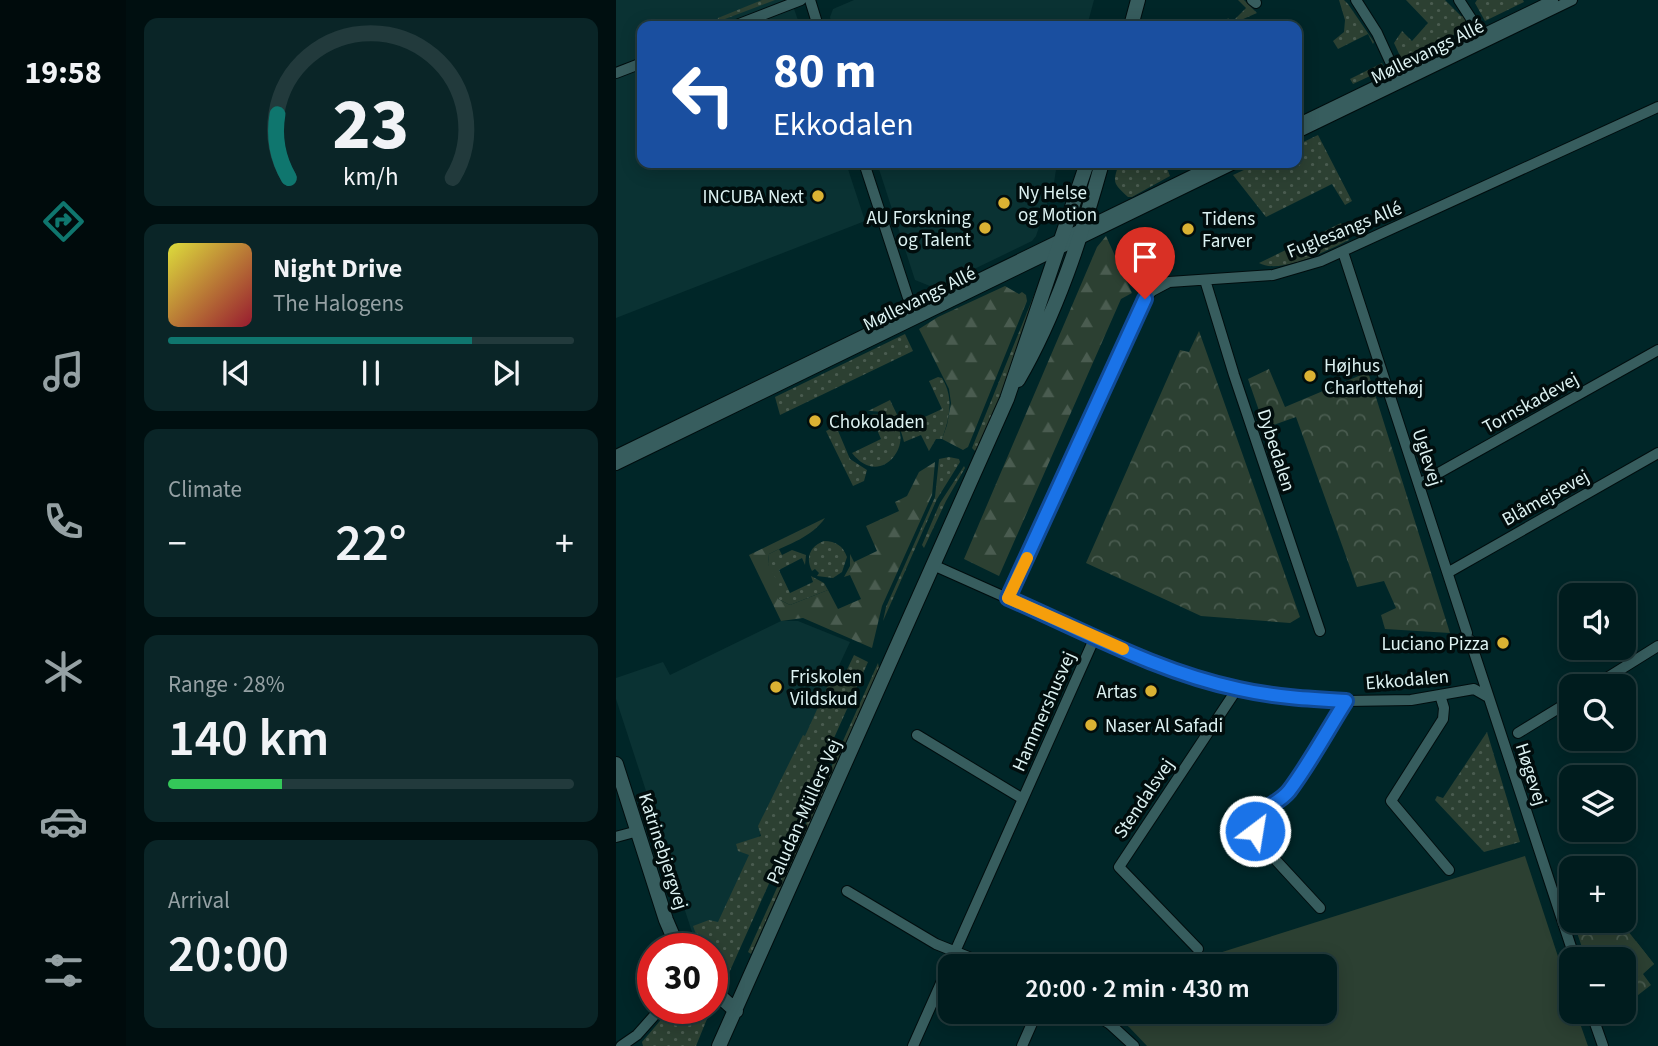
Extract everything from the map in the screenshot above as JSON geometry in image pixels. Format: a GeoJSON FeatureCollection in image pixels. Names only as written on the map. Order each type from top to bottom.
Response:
{"type":"FeatureCollection","features":[{"type":"Feature","properties":{"kind":"street"},"geometry":{"type":"LineString","coordinates":[[747,21],[801,0]]}},
{"type":"Feature","properties":{"kind":"street"},"geometry":{"type":"LineString","coordinates":[[810,0],[816,21]]}},
{"type":"Feature","properties":{"kind":"street"},"geometry":{"type":"LineString","coordinates":[[1132,21],[1138,0]]}},
{"type":"Feature","properties":{"kind":"street"},"geometry":{"type":"LineString","coordinates":[[1356,0],[1377,33],[1398,79]]}},
{"type":"Feature","properties":{"kind":"street"},"geometry":{"type":"LineString","coordinates":[[1459,0],[1481,34]]}},
{"type":"Feature","properties":{"kind":"street","name":"Møllevangs Allé"},"geometry":{"type":"LineString","coordinates":[[1302,130],[1481,34],[1553,0]]}},
{"type":"Feature","properties":{"kind":"street","name":"Møllevangs Allé"},"geometry":{"type":"LineString","coordinates":[[1302,122],[1572,0]]}},
{"type":"Feature","properties":{"kind":"street"},"geometry":{"type":"LineString","coordinates":[[616,73],[637,65]]}},
{"type":"Feature","properties":{"kind":"street","name":"Fuglesangs Allé"},"geometry":{"type":"LineString","coordinates":[[1008,598],[1142,306],[1152,291],[1160,285],[1179,280],[1273,275],[1321,261],[1658,107]]}},
{"type":"Feature","properties":{"kind":"street"},"geometry":{"type":"LineString","coordinates":[[866,168],[912,310]]}},
{"type":"Feature","properties":{"kind":"street","name":"Paludan-Müllers Vej"},"geometry":{"type":"LineString","coordinates":[[1007,399],[1051,314],[1086,168]]}},
{"type":"Feature","properties":{"kind":"street","name":"Paludan-Müllers Vej"},"geometry":{"type":"LineString","coordinates":[[719,1046],[1007,399],[1100,168]]}},
{"type":"Feature","properties":{"kind":"street","name":"Møllevangs Allé"},"geometry":{"type":"LineString","coordinates":[[616,465],[1207,168]]}},
{"type":"Feature","properties":{"kind":"street","name":"Møllevangs Allé"},"geometry":{"type":"LineString","coordinates":[[616,455],[912,310],[1225,168]]}},
{"type":"Feature","properties":{"kind":"street","name":"Uglevej"},"geometry":{"type":"LineString","coordinates":[[1343,252],[1469,636]]}},
{"type":"Feature","properties":{"kind":"street","name":"Dybedalen"},"geometry":{"type":"LineString","coordinates":[[1205,279],[1234,375],[1320,631]]}},
{"type":"Feature","properties":{"kind":"street","name":"Tornskadevej"},"geometry":{"type":"LineString","coordinates":[[1419,484],[1658,351]]}},
{"type":"Feature","properties":{"kind":"street","name":"Blåmejsevej"},"geometry":{"type":"LineString","coordinates":[[1449,572],[1658,453]]}},
{"type":"Feature","properties":{"kind":"street","name":"Ekkodalen"},"geometry":{"type":"LineString","coordinates":[[933,565],[1153,663],[1237,689],[1298,699],[1346,701],[1400,700],[1474,689],[1488,696]]}},
{"type":"Feature","properties":{"kind":"street","name":"Høgevej"},"geometry":{"type":"LineString","coordinates":[[1469,636],[1570,947]]}},
{"type":"Feature","properties":{"kind":"street","name":"Hammershusvej"},"geometry":{"type":"LineString","coordinates":[[913,1046],[1096,637]]}},
{"type":"Feature","properties":{"kind":"street"},"geometry":{"type":"LineString","coordinates":[[1613,674],[1658,646]]}},
{"type":"Feature","properties":{"kind":"street","name":"Stendalsvej"},"geometry":{"type":"LineString","coordinates":[[1198,949],[1119,867],[1237,689]]}},
{"type":"Feature","properties":{"kind":"street"},"geometry":{"type":"LineString","coordinates":[[1440,695],[1444,708],[1443,719],[1391,801],[1449,870]]}},
{"type":"Feature","properties":{"kind":"street"},"geometry":{"type":"LineString","coordinates":[[1320,908],[1261,844],[1257,838],[1255,824],[1263,809],[1288,792],[1346,701]]}},
{"type":"Feature","properties":{"kind":"street"},"geometry":{"type":"LineString","coordinates":[[1518,733],[1559,708]]}},
{"type":"Feature","properties":{"kind":"street","name":"Hammershusvej"},"geometry":{"type":"LineString","coordinates":[[917,735],[1023,799]]}},
{"type":"Feature","properties":{"kind":"street","name":"Katrinebjergvej"},"geometry":{"type":"LineString","coordinates":[[616,764],[672,933]]}},
{"type":"Feature","properties":{"kind":"street"},"geometry":{"type":"LineString","coordinates":[[616,837],[638,831]]}},
{"type":"Feature","properties":{"kind":"street"},"geometry":{"type":"LineString","coordinates":[[847,891],[936,944],[963,954]]}},
{"type":"Feature","properties":{"kind":"street"},"geometry":{"type":"LineString","coordinates":[[728,1004],[736,1011]]}},
{"type":"Feature","properties":{"kind":"street"},"geometry":{"type":"LineString","coordinates":[[621,1046],[647,1024]]}},
{"type":"Feature","properties":{"kind":"street"},"geometry":{"type":"LineString","coordinates":[[1022,1046],[1032,1024]]}},
{"type":"Feature","properties":{"kind":"street"},"geometry":{"type":"LineString","coordinates":[[1110,1024],[1133,1046]]}},
{"type":"Feature","properties":{"kind":"street"},"geometry":{"type":"LineString","coordinates":[[1595,1024],[1603,1046]]}},
{"type":"Feature","properties":{"kind":"shaded area"},"geometry":{"type":"Polygon","coordinates":[[[616,0],[791,0],[798,21],[637,21],[637,168],[848,168],[865,221],[616,318],[616,0]]]}},
{"type":"Feature","properties":{"kind":"shaded area"},"geometry":{"type":"Polygon","coordinates":[[[854,0],[1094,0],[1088,21],[831,21],[833,9],[854,0]]]}},
{"type":"Feature","properties":{"kind":"shaded area"},"geometry":{"type":"Polygon","coordinates":[[[879,168],[1056,168],[1054,183],[1032,241],[935,288],[915,280],[879,168]]]}},
{"type":"Feature","properties":{"kind":"shaded area"},"geometry":{"type":"Polygon","coordinates":[[[781,621],[798,621],[850,642],[714,933],[692,932],[616,699],[616,678],[663,662],[670,675],[781,621]]]}},
{"type":"Feature","properties":{"kind":"green space"},"geometry":{"type":"Polygon","coordinates":[[[762,0],[775,0],[720,21],[718,18],[762,0]]]}},
{"type":"Feature","properties":{"kind":"green space"},"geometry":{"type":"Polygon","coordinates":[[[1238,0],[1244,0],[1257,13],[1241,21],[1233,21],[1246,8],[1238,0]]]}},
{"type":"Feature","properties":{"kind":"green space"},"geometry":{"type":"Polygon","coordinates":[[[1339,0],[1348,4],[1374,42],[1373,44],[1368,34],[1338,49],[1333,41],[1344,32],[1345,20],[1339,0]]]}},
{"type":"Feature","properties":{"kind":"green space"},"geometry":{"type":"Polygon","coordinates":[[[1406,0],[1445,0],[1461,16],[1465,16],[1470,27],[1402,60],[1394,43],[1402,31],[1412,41],[1428,23],[1406,0]]]}},
{"type":"Feature","properties":{"kind":"green space"},"geometry":{"type":"Polygon","coordinates":[[[1477,0],[1524,2],[1485,21],[1475,3],[1477,0]]]}},
{"type":"Feature","properties":{"kind":"green space"},"geometry":{"type":"Polygon","coordinates":[[[1382,63],[1385,69],[1353,84],[1350,79],[1382,63]]]}},
{"type":"Feature","properties":{"kind":"green space"},"geometry":{"type":"Polygon","coordinates":[[[1318,135],[1352,201],[1345,205],[1332,184],[1266,217],[1233,175],[1248,168],[1302,168],[1302,143],[1318,135]]]}},
{"type":"Feature","properties":{"kind":"green space"},"geometry":{"type":"Polygon","coordinates":[[[1118,168],[1167,168],[1170,176],[1128,197],[1115,182],[1118,168]]]}},
{"type":"Feature","properties":{"kind":"green space"},"geometry":{"type":"Polygon","coordinates":[[[1341,223],[1349,240],[1291,264],[1268,266],[1259,263],[1341,223]]]}},
{"type":"Feature","properties":{"kind":"green space"},"geometry":{"type":"Polygon","coordinates":[[[1106,236],[1132,293],[1121,299],[999,576],[964,559],[1097,247],[1106,236]]]}},
{"type":"Feature","properties":{"kind":"green space"},"geometry":{"type":"Polygon","coordinates":[[[1005,286],[1019,294],[1022,292],[1027,301],[968,447],[963,450],[942,439],[951,403],[949,389],[919,329],[938,317],[1005,286]]]}},
{"type":"Feature","properties":{"kind":"green space"},"geometry":{"type":"Polygon","coordinates":[[[1036,290],[1029,322],[1011,371],[975,451],[972,448],[1036,290]]]}},
{"type":"Feature","properties":{"kind":"green space"},"geometry":{"type":"Polygon","coordinates":[[[1199,331],[1300,617],[1290,623],[1201,616],[1086,563],[1180,350],[1189,352],[1199,331]]]}},
{"type":"Feature","properties":{"kind":"green space"},"geometry":{"type":"Polygon","coordinates":[[[905,334],[913,351],[780,415],[775,397],[905,334]]]}},
{"type":"Feature","properties":{"kind":"green space"},"geometry":{"type":"Polygon","coordinates":[[[1269,369],[1285,407],[1368,372],[1450,633],[1385,629],[1381,615],[1396,608],[1384,581],[1357,587],[1296,417],[1265,428],[1248,379],[1269,369]]]}},
{"type":"Feature","properties":{"kind":"green space"},"geometry":{"type":"Polygon","coordinates":[[[942,378],[946,385],[949,415],[942,439],[936,439],[929,451],[921,435],[904,442],[893,419],[876,411],[868,411],[890,400],[903,427],[942,409],[929,381],[942,378]]]}},
{"type":"Feature","properties":{"kind":"green space"},"geometry":{"type":"Polygon","coordinates":[[[874,414],[890,419],[899,429],[900,440],[897,452],[889,462],[878,467],[865,464],[852,453],[881,439],[878,432],[880,425],[873,422],[870,416],[874,414]]]}},
{"type":"Feature","properties":{"kind":"green space"},"geometry":{"type":"Polygon","coordinates":[[[836,426],[850,459],[867,470],[864,481],[853,486],[826,431],[836,426]]]}},
{"type":"Feature","properties":{"kind":"green space"},"geometry":{"type":"Polygon","coordinates":[[[939,459],[959,459],[960,462],[937,499],[883,621],[886,607],[935,497],[939,459]]]}},
{"type":"Feature","properties":{"kind":"green space"},"geometry":{"type":"Polygon","coordinates":[[[935,462],[932,495],[882,606],[872,648],[803,618],[781,621],[749,555],[825,518],[807,535],[769,554],[768,564],[777,581],[778,599],[790,605],[828,590],[838,609],[861,599],[850,575],[844,577],[850,566],[850,554],[854,562],[877,551],[866,526],[899,511],[895,502],[907,496],[919,472],[935,462]]]}},
{"type":"Feature","properties":{"kind":"green space"},"geometry":{"type":"Polygon","coordinates":[[[964,466],[924,548],[922,545],[940,503],[964,466]]]}},
{"type":"Feature","properties":{"kind":"green space"},"geometry":{"type":"Polygon","coordinates":[[[824,541],[838,545],[847,557],[842,572],[833,578],[817,576],[819,573],[815,569],[812,571],[810,566],[812,549],[824,541]]]}},
{"type":"Feature","properties":{"kind":"green space"},"geometry":{"type":"Polygon","coordinates":[[[779,549],[782,555],[792,550],[806,555],[805,565],[802,558],[779,570],[790,593],[813,582],[811,576],[824,583],[828,590],[790,605],[778,599],[768,564],[769,554],[779,549]]]}},
{"type":"Feature","properties":{"kind":"green space"},"geometry":{"type":"Polygon","coordinates":[[[854,655],[868,662],[728,974],[728,933],[696,933],[693,926],[709,920],[718,922],[749,855],[738,851],[736,844],[761,836],[758,826],[803,735],[805,736],[833,674],[843,678],[854,655]]]}},
{"type":"Feature","properties":{"kind":"green space"},"geometry":{"type":"Polygon","coordinates":[[[878,663],[874,681],[751,954],[748,952],[878,663]]]}},
{"type":"Feature","properties":{"kind":"green space"},"geometry":{"type":"Polygon","coordinates":[[[1487,732],[1520,842],[1484,852],[1435,800],[1437,796],[1443,798],[1487,732]]]}},
{"type":"Feature","properties":{"kind":"green space"},"geometry":{"type":"Polygon","coordinates":[[[1525,856],[1559,959],[1559,1024],[1580,1024],[1588,1046],[1147,1046],[1125,1024],[1337,1024],[1337,954],[1216,954],[1525,856]]]}},
{"type":"Feature","properties":{"kind":"green space"},"geometry":{"type":"Polygon","coordinates":[[[1577,933],[1629,933],[1654,964],[1643,974],[1651,985],[1636,997],[1636,947],[1582,947],[1577,933]]]}},
{"type":"Feature","properties":{"kind":"green space"},"geometry":{"type":"Polygon","coordinates":[[[1636,941],[1654,964],[1636,979],[1636,947],[1629,947],[1636,941]]]}},
{"type":"Feature","properties":{"kind":"green space"},"geometry":{"type":"Polygon","coordinates":[[[657,1024],[705,1024],[696,1046],[643,1046],[642,1042],[657,1024]]]}},
{"type":"Feature","properties":{"kind":"slow traffic"},"geometry":{"type":"LineString","coordinates":[[1027,558],[1008,598],[1123,649]]}},
{"type":"Feature","properties":{"kind":"place","name":"INCUBA Next"},"geometry":{"type":"Point","coordinates":[818,196]}},
{"type":"Feature","properties":{"kind":"place","name":"Ny Helse og Motion"},"geometry":{"type":"Point","coordinates":[1004,203]}},
{"type":"Feature","properties":{"kind":"place","name":"AU Forskning og Talent"},"geometry":{"type":"Point","coordinates":[985,228]}},
{"type":"Feature","properties":{"kind":"place","name":"Tidens Farver"},"geometry":{"type":"Point","coordinates":[1188,229]}},
{"type":"Feature","properties":{"kind":"place","name":"Højhus Charlottehøj"},"geometry":{"type":"Point","coordinates":[1310,376]}},
{"type":"Feature","properties":{"kind":"place","name":"Chokoladen"},"geometry":{"type":"Point","coordinates":[815,421]}},
{"type":"Feature","properties":{"kind":"place","name":"Luciano Pizza"},"geometry":{"type":"Point","coordinates":[1503,643]}},
{"type":"Feature","properties":{"kind":"place","name":"Friskolen Vildskud"},"geometry":{"type":"Point","coordinates":[776,687]}},
{"type":"Feature","properties":{"kind":"place","name":"Artas"},"geometry":{"type":"Point","coordinates":[1151,691]}},
{"type":"Feature","properties":{"kind":"place","name":"Naser Al Safadi"},"geometry":{"type":"Point","coordinates":[1091,725]}},
{"type":"Feature","properties":{"kind":"route"},"geometry":{"type":"LineString","coordinates":[[1145,299],[1008,598],[1153,663],[1186,674],[1237,689],[1298,699],[1346,701],[1288,792],[1263,809],[1258,816],[1255,831]]}}]}
